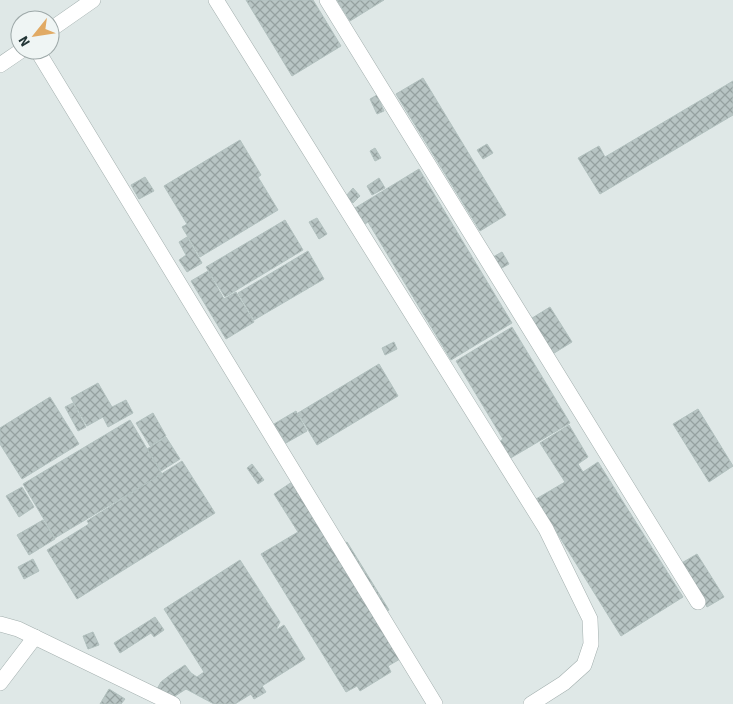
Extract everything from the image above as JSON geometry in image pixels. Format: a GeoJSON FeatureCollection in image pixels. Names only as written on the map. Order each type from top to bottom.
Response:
{"type":"FeatureCollection","features":[{"type":"Feature","properties":{"kind":"street"},"geometry":{"type":"LineString","coordinates":[[60,23],[93,0]]}},
{"type":"Feature","properties":{"kind":"street"},"geometry":{"type":"LineString","coordinates":[[216,0],[546,529],[590,619],[592,644],[584,665],[564,683],[531,704]]}},
{"type":"Feature","properties":{"kind":"street"},"geometry":{"type":"LineString","coordinates":[[327,0],[698,602]]}},
{"type":"Feature","properties":{"kind":"street"},"geometry":{"type":"LineString","coordinates":[[43,60],[436,704]]}},
{"type":"Feature","properties":{"kind":"street"},"geometry":{"type":"LineString","coordinates":[[0,624],[18,629],[173,704]]}},
{"type":"Feature","properties":{"kind":"street"},"geometry":{"type":"LineString","coordinates":[[0,683],[35,637]]}},
{"type":"Feature","properties":{"kind":"building"},"geometry":{"type":"Polygon","coordinates":[[[246,0],[313,0],[341,46],[292,76],[246,0]]]}},
{"type":"Feature","properties":{"kind":"building"},"geometry":{"type":"Polygon","coordinates":[[[337,0],[384,0],[350,21],[337,0]]]}},
{"type":"Feature","properties":{"kind":"building"},"geometry":{"type":"Polygon","coordinates":[[[423,78],[506,215],[480,231],[396,94],[423,78]]]}},
{"type":"Feature","properties":{"kind":"building"},"geometry":{"type":"Polygon","coordinates":[[[733,81],[733,115],[600,194],[578,158],[599,146],[605,157],[733,81]]]}},
{"type":"Feature","properties":{"kind":"building"},"geometry":{"type":"Polygon","coordinates":[[[377,95],[384,111],[377,114],[370,99],[377,95]]]}},
{"type":"Feature","properties":{"kind":"building"},"geometry":{"type":"Polygon","coordinates":[[[240,140],[261,175],[258,177],[278,210],[200,257],[182,227],[187,224],[164,186],[240,140]]]}},
{"type":"Feature","properties":{"kind":"building"},"geometry":{"type":"Polygon","coordinates":[[[487,144],[493,153],[483,159],[477,150],[487,144]]]}},
{"type":"Feature","properties":{"kind":"building"},"geometry":{"type":"Polygon","coordinates":[[[375,148],[381,158],[375,161],[370,151],[375,148]]]}},
{"type":"Feature","properties":{"kind":"building"},"geometry":{"type":"Polygon","coordinates":[[[419,169],[512,323],[451,360],[368,222],[365,224],[355,208],[419,169]]]}},
{"type":"Feature","properties":{"kind":"building"},"geometry":{"type":"Polygon","coordinates":[[[145,177],[154,191],[139,199],[131,185],[145,177]]]}},
{"type":"Feature","properties":{"kind":"building"},"geometry":{"type":"Polygon","coordinates":[[[379,178],[385,188],[372,195],[367,186],[379,178]]]}},
{"type":"Feature","properties":{"kind":"building"},"geometry":{"type":"Polygon","coordinates":[[[353,188],[360,196],[353,203],[346,196],[353,188]]]}},
{"type":"Feature","properties":{"kind":"building"},"geometry":{"type":"Polygon","coordinates":[[[317,218],[327,234],[319,239],[309,222],[317,218]]]}},
{"type":"Feature","properties":{"kind":"building"},"geometry":{"type":"Polygon","coordinates":[[[285,220],[303,250],[225,297],[206,267],[285,220]]]}},
{"type":"Feature","properties":{"kind":"building"},"geometry":{"type":"Polygon","coordinates":[[[187,237],[202,263],[187,272],[179,260],[186,255],[179,242],[187,237]]]}},
{"type":"Feature","properties":{"kind":"building"},"geometry":{"type":"Polygon","coordinates":[[[308,251],[324,279],[254,320],[238,293],[308,251]]]}},
{"type":"Feature","properties":{"kind":"building"},"geometry":{"type":"Polygon","coordinates":[[[502,252],[509,264],[500,269],[493,257],[502,252]]]}},
{"type":"Feature","properties":{"kind":"building"},"geometry":{"type":"Polygon","coordinates":[[[208,271],[224,299],[236,292],[254,322],[226,339],[191,281],[208,271]]]}},
{"type":"Feature","properties":{"kind":"building"},"geometry":{"type":"Polygon","coordinates":[[[550,307],[572,342],[551,355],[529,320],[550,307]]]}},
{"type":"Feature","properties":{"kind":"building"},"geometry":{"type":"Polygon","coordinates":[[[512,327],[570,423],[509,459],[499,442],[503,439],[456,361],[512,327]]]}},
{"type":"Feature","properties":{"kind":"building"},"geometry":{"type":"Polygon","coordinates":[[[394,342],[397,349],[385,355],[382,348],[394,342]]]}},
{"type":"Feature","properties":{"kind":"building"},"geometry":{"type":"Polygon","coordinates":[[[379,364],[398,396],[317,445],[298,413],[379,364]]]}},
{"type":"Feature","properties":{"kind":"building"},"geometry":{"type":"Polygon","coordinates":[[[98,383],[112,407],[126,400],[133,413],[108,427],[103,417],[87,426],[71,398],[98,383]]]}},
{"type":"Feature","properties":{"kind":"building"},"geometry":{"type":"Polygon","coordinates":[[[50,397],[79,444],[22,479],[0,444],[0,428],[50,397]]]}},
{"type":"Feature","properties":{"kind":"building"},"geometry":{"type":"Polygon","coordinates":[[[73,403],[86,427],[78,431],[65,407],[73,403]]]}},
{"type":"Feature","properties":{"kind":"building"},"geometry":{"type":"Polygon","coordinates":[[[698,409],[733,466],[709,482],[673,424],[698,409]]]}},
{"type":"Feature","properties":{"kind":"building"},"geometry":{"type":"Polygon","coordinates":[[[296,411],[307,431],[286,443],[274,424],[296,411]]]}},
{"type":"Feature","properties":{"kind":"building"},"geometry":{"type":"Polygon","coordinates":[[[153,413],[166,436],[150,446],[136,423],[153,413]]]}},
{"type":"Feature","properties":{"kind":"building"},"geometry":{"type":"Polygon","coordinates":[[[130,420],[162,474],[55,538],[23,484],[130,420]]]}},
{"type":"Feature","properties":{"kind":"building"},"geometry":{"type":"Polygon","coordinates":[[[569,425],[588,457],[578,464],[583,472],[598,462],[683,597],[621,636],[536,499],[565,482],[540,443],[569,425]]]}},
{"type":"Feature","properties":{"kind":"building"},"geometry":{"type":"Polygon","coordinates":[[[166,437],[180,459],[161,471],[147,449],[166,437]]]}},
{"type":"Feature","properties":{"kind":"building"},"geometry":{"type":"Polygon","coordinates":[[[182,461],[215,513],[77,599],[47,550],[89,524],[87,521],[182,461]]]}},
{"type":"Feature","properties":{"kind":"building"},"geometry":{"type":"Polygon","coordinates":[[[252,464],[264,480],[258,484],[247,468],[252,464]]]}},
{"type":"Feature","properties":{"kind":"building"},"geometry":{"type":"Polygon","coordinates":[[[292,482],[334,550],[347,542],[389,610],[375,618],[400,659],[388,666],[391,672],[360,691],[357,686],[346,692],[261,554],[298,532],[274,494],[292,482]]]}},
{"type":"Feature","properties":{"kind":"building"},"geometry":{"type":"Polygon","coordinates":[[[22,487],[34,507],[19,517],[6,496],[22,487]]]}},
{"type":"Feature","properties":{"kind":"building"},"geometry":{"type":"Polygon","coordinates":[[[43,520],[55,539],[29,555],[17,535],[43,520]]]}},
{"type":"Feature","properties":{"kind":"building"},"geometry":{"type":"Polygon","coordinates":[[[697,554],[724,597],[707,607],[680,564],[697,554]]]}},
{"type":"Feature","properties":{"kind":"building"},"geometry":{"type":"Polygon","coordinates":[[[33,559],[39,571],[24,579],[18,567],[33,559]]]}},
{"type":"Feature","properties":{"kind":"building"},"geometry":{"type":"Polygon","coordinates":[[[240,560],[280,622],[276,630],[284,625],[305,659],[262,686],[266,692],[254,699],[251,694],[235,704],[214,704],[186,689],[172,698],[157,689],[161,682],[185,665],[197,677],[204,672],[164,609],[240,560]]]}},
{"type":"Feature","properties":{"kind":"building"},"geometry":{"type":"Polygon","coordinates":[[[155,617],[164,630],[154,637],[151,633],[120,653],[114,643],[155,617]]]}},
{"type":"Feature","properties":{"kind":"building"},"geometry":{"type":"Polygon","coordinates":[[[93,632],[99,645],[88,649],[83,636],[93,632]]]}},
{"type":"Feature","properties":{"kind":"building"},"geometry":{"type":"Polygon","coordinates":[[[109,689],[125,699],[121,704],[100,704],[109,689]]]}}]}
